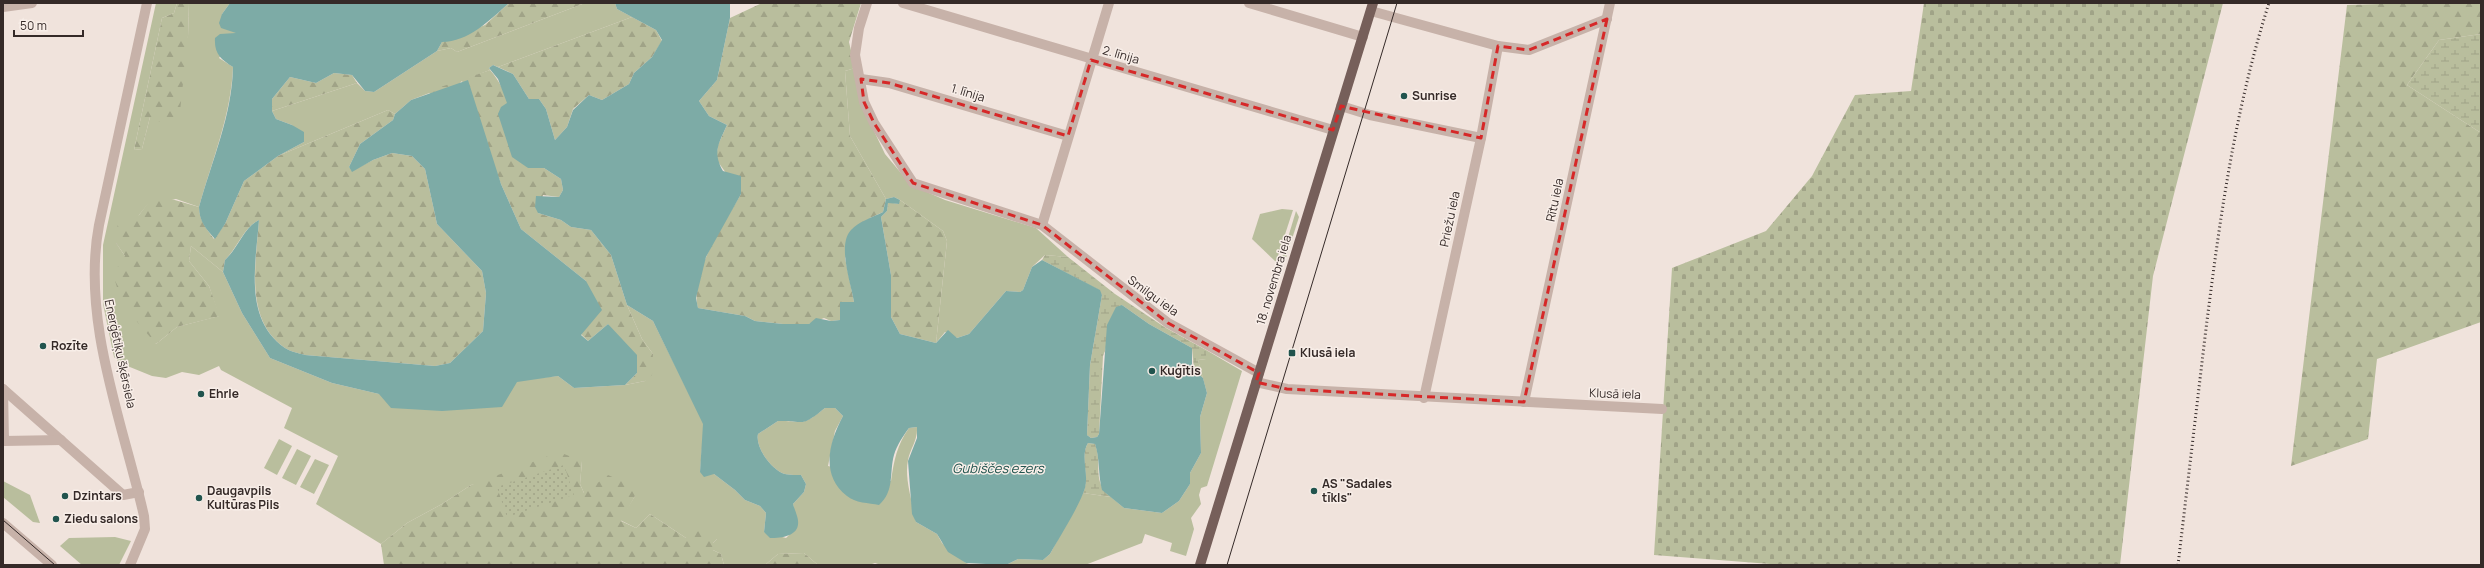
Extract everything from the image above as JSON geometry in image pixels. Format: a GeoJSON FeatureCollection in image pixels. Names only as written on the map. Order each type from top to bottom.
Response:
{"type":"FeatureCollection","features":[{"type":"Feature","properties":{"kind":"main road","name":"18. novembra iela"},"geometry":{"type":"LineString","coordinates":[[1200,565],[1372,7]]}},
{"type":"Feature","properties":{"kind":"street"},"geometry":{"type":"LineString","coordinates":[[3,7],[32,3]]}},
{"type":"Feature","properties":{"kind":"street","name":"Enerģētiķu šķērsiela"},"geometry":{"type":"LineString","coordinates":[[130,565],[145,529],[139,492],[106,362],[97,318],[93,283],[98,225],[147,3]]}},
{"type":"Feature","properties":{"kind":"street"},"geometry":{"type":"LineString","coordinates":[[861,79],[854,55],[859,28],[867,3]]}},
{"type":"Feature","properties":{"kind":"street","name":"2. līnija"},"geometry":{"type":"LineString","coordinates":[[903,3],[1091,60],[1333,130]]}},
{"type":"Feature","properties":{"kind":"street"},"geometry":{"type":"LineString","coordinates":[[1042,225],[1109,3]]}},
{"type":"Feature","properties":{"kind":"street"},"geometry":{"type":"LineString","coordinates":[[1249,3],[1363,37]]}},
{"type":"Feature","properties":{"kind":"street","name":"Rītu iela"},"geometry":{"type":"LineString","coordinates":[[1524,402],[1610,3]]}},
{"type":"Feature","properties":{"kind":"street"},"geometry":{"type":"LineString","coordinates":[[1372,7],[1498,46],[1529,50],[1607,19]]}},
{"type":"Feature","properties":{"kind":"street","name":"Priežu iela"},"geometry":{"type":"LineString","coordinates":[[1424,398],[1481,138],[1498,46]]}},
{"type":"Feature","properties":{"kind":"street","name":"1. līnija"},"geometry":{"type":"LineString","coordinates":[[861,79],[889,83],[1068,136]]}},
{"type":"Feature","properties":{"kind":"street","name":"Smilgu iela"},"geometry":{"type":"LineString","coordinates":[[861,79],[864,102],[874,123],[913,183],[1042,225],[1168,323],[1257,377]]}},
{"type":"Feature","properties":{"kind":"street"},"geometry":{"type":"LineString","coordinates":[[1341,106],[1370,115],[1481,138]]}},
{"type":"Feature","properties":{"kind":"street","name":"Klusā iela"},"geometry":{"type":"LineString","coordinates":[[1257,377],[1287,389],[1424,398],[1662,409]]}},
{"type":"Feature","properties":{"kind":"street"},"geometry":{"type":"LineString","coordinates":[[3,389],[122,495],[139,492]]}},
{"type":"Feature","properties":{"kind":"street"},"geometry":{"type":"LineString","coordinates":[[3,389],[4,441],[61,440]]}},
{"type":"Feature","properties":{"kind":"street"},"geometry":{"type":"LineString","coordinates":[[3,523],[52,565]]}},
{"type":"Feature","properties":{"kind":"highlighted area"},"geometry":{"type":"Polygon","coordinates":[[[1607,19],[1524,402],[1287,389],[1256,382],[1259,373],[1168,323],[1042,225],[913,183],[874,123],[864,102],[861,79],[889,83],[1068,136],[1091,60],[1333,130],[1341,106],[1481,138],[1498,46],[1529,50],[1607,19]]]}},
{"type":"Feature","properties":{"kind":"green space"},"geometry":{"type":"Polygon","coordinates":[[[156,3],[177,3],[174,13],[162,18],[134,150],[142,149],[150,117],[188,36],[189,3],[230,3],[222,14],[237,33],[219,58],[233,67],[229,103],[199,207],[176,199],[148,204],[116,243],[125,256],[156,344],[177,327],[219,316],[209,286],[189,261],[191,246],[223,272],[242,313],[270,358],[332,383],[379,394],[558,376],[574,388],[625,385],[645,381],[653,354],[642,339],[627,305],[653,321],[704,424],[700,472],[714,474],[735,490],[745,500],[760,506],[766,513],[764,532],[786,538],[797,527],[793,504],[804,492],[806,484],[801,475],[784,474],[777,470],[768,461],[759,445],[758,434],[778,421],[802,422],[811,418],[825,408],[835,408],[843,416],[835,431],[828,466],[891,481],[895,459],[902,440],[909,428],[917,427],[915,440],[909,456],[907,467],[908,483],[916,522],[937,534],[942,543],[966,563],[972,565],[881,565],[875,563],[869,565],[818,565],[804,553],[778,554],[765,565],[724,565],[721,554],[713,550],[713,543],[717,539],[686,538],[650,514],[636,528],[620,520],[635,496],[584,493],[580,484],[582,461],[471,485],[442,504],[407,523],[381,544],[316,504],[338,456],[284,428],[292,408],[221,370],[219,366],[199,375],[182,372],[166,378],[152,376],[120,363],[114,357],[103,304],[103,245],[156,3]]]}},
{"type":"Feature","properties":{"kind":"green space"},"geometry":{"type":"Polygon","coordinates":[[[177,3],[189,3],[188,36],[179,121],[164,124],[150,117],[142,149],[134,150],[162,18],[174,13],[177,3]]]}},
{"type":"Feature","properties":{"kind":"green space"},"geometry":{"type":"Polygon","coordinates":[[[509,3],[585,3],[457,52],[451,48],[437,51],[442,42],[485,25],[509,3]]]}},
{"type":"Feature","properties":{"kind":"green space"},"geometry":{"type":"Polygon","coordinates":[[[585,3],[615,3],[617,9],[632,17],[498,67],[493,65],[489,68],[490,70],[411,100],[395,114],[388,110],[278,156],[304,142],[292,125],[276,119],[272,111],[357,83],[365,91],[374,92],[437,51],[451,48],[457,52],[585,3]]]}},
{"type":"Feature","properties":{"kind":"green space"},"geometry":{"type":"Polygon","coordinates":[[[762,3],[861,3],[849,42],[855,68],[845,71],[850,136],[886,199],[883,212],[870,218],[845,258],[854,302],[840,320],[831,321],[824,318],[809,324],[783,324],[755,321],[745,316],[698,308],[697,294],[703,264],[741,194],[716,159],[718,145],[727,125],[709,116],[699,101],[717,80],[730,18],[762,3]]]}},
{"type":"Feature","properties":{"kind":"green space"},"geometry":{"type":"Polygon","coordinates":[[[1924,3],[2223,3],[2153,276],[2120,565],[1782,565],[1654,555],[1672,268],[1766,231],[1812,176],[1855,95],[1911,91],[1924,3]]]}},
{"type":"Feature","properties":{"kind":"green space"},"geometry":{"type":"Polygon","coordinates":[[[2481,3],[2481,34],[2439,40],[2407,85],[2481,133],[2481,322],[2377,359],[2368,439],[2291,466],[2347,5],[2481,3]]]}},
{"type":"Feature","properties":{"kind":"green space"},"geometry":{"type":"Polygon","coordinates":[[[632,17],[656,30],[662,41],[652,57],[634,73],[629,84],[602,100],[589,95],[573,109],[567,127],[555,140],[546,109],[539,99],[529,99],[513,74],[498,67],[632,17]]]}},
{"type":"Feature","properties":{"kind":"green space"},"geometry":{"type":"Polygon","coordinates":[[[2481,34],[2481,133],[2407,85],[2439,40],[2481,34]]]}},
{"type":"Feature","properties":{"kind":"green space"},"geometry":{"type":"Polygon","coordinates":[[[855,68],[862,106],[885,154],[911,185],[945,200],[1036,228],[1068,257],[1045,255],[1032,267],[1023,290],[1020,292],[1006,291],[969,334],[957,338],[945,332],[936,343],[947,241],[943,231],[900,200],[894,197],[886,199],[850,136],[845,71],[855,68]]]}},
{"type":"Feature","properties":{"kind":"green space"},"geometry":{"type":"Polygon","coordinates":[[[490,70],[504,91],[514,116],[528,168],[544,168],[561,179],[563,190],[559,197],[543,195],[538,213],[561,220],[571,227],[591,230],[611,255],[627,305],[642,339],[653,354],[652,375],[645,381],[625,385],[637,373],[608,324],[588,341],[581,334],[586,281],[521,229],[501,184],[462,81],[458,85],[430,94],[429,91],[490,70]]]}},
{"type":"Feature","properties":{"kind":"green space"},"geometry":{"type":"Polygon","coordinates":[[[334,73],[352,75],[357,83],[272,111],[272,99],[290,77],[316,83],[334,73]]]}},
{"type":"Feature","properties":{"kind":"green space"},"geometry":{"type":"Polygon","coordinates":[[[388,110],[395,114],[393,120],[360,144],[349,167],[352,171],[373,160],[392,153],[412,156],[425,169],[437,224],[482,271],[486,293],[483,331],[450,363],[435,366],[305,355],[287,349],[272,336],[263,322],[258,307],[255,272],[259,220],[249,228],[225,260],[223,272],[191,246],[189,261],[209,286],[220,316],[177,327],[156,344],[122,304],[113,274],[125,256],[116,243],[118,222],[139,215],[148,203],[161,196],[199,207],[202,220],[214,239],[225,224],[244,181],[278,156],[388,110]]]}},
{"type":"Feature","properties":{"kind":"green space"},"geometry":{"type":"Polygon","coordinates":[[[900,200],[943,231],[947,241],[936,343],[900,334],[891,317],[891,275],[881,217],[887,211],[888,202],[898,204],[900,200]]]}},
{"type":"Feature","properties":{"kind":"green space"},"geometry":{"type":"Polygon","coordinates":[[[1282,209],[1293,210],[1276,262],[1252,239],[1260,214],[1282,209]]]}},
{"type":"Feature","properties":{"kind":"green space"},"geometry":{"type":"Polygon","coordinates":[[[1296,211],[1299,217],[1285,261],[1280,264],[1296,211]]]}},
{"type":"Feature","properties":{"kind":"green space"},"geometry":{"type":"Polygon","coordinates":[[[1045,255],[1068,257],[1115,294],[1166,328],[1206,350],[1206,359],[1198,360],[1203,378],[1194,370],[1192,348],[1149,324],[1122,305],[1103,356],[1099,434],[1097,437],[1091,438],[1087,435],[1090,365],[1102,295],[1099,290],[1042,260],[1045,255]]]}},
{"type":"Feature","properties":{"kind":"green space"},"geometry":{"type":"Polygon","coordinates":[[[1206,350],[1242,371],[1207,486],[1201,488],[1199,495],[1201,504],[1191,518],[1194,529],[1186,556],[1170,551],[1172,543],[1145,534],[1142,543],[1085,565],[1006,565],[1018,559],[1043,560],[1050,554],[1083,493],[1111,497],[1124,508],[1162,513],[1179,501],[1190,484],[1190,473],[1201,453],[1200,417],[1207,393],[1198,360],[1206,359],[1206,350]]]}},
{"type":"Feature","properties":{"kind":"green space"},"geometry":{"type":"Polygon","coordinates":[[[279,439],[292,446],[277,475],[264,468],[279,439]]]}},
{"type":"Feature","properties":{"kind":"green space"},"geometry":{"type":"Polygon","coordinates":[[[1088,443],[1095,444],[1098,459],[1099,479],[1105,491],[1111,497],[1083,493],[1086,481],[1085,455],[1088,443]]]}},
{"type":"Feature","properties":{"kind":"green space"},"geometry":{"type":"Polygon","coordinates":[[[297,449],[311,456],[296,485],[282,478],[297,449]]]}},
{"type":"Feature","properties":{"kind":"green space"},"geometry":{"type":"Polygon","coordinates":[[[559,452],[582,461],[580,484],[584,493],[608,475],[630,485],[635,496],[621,521],[636,528],[650,514],[686,538],[705,527],[714,533],[717,539],[713,543],[713,550],[721,554],[724,565],[384,565],[381,544],[407,523],[442,504],[471,485],[559,452]]]}},
{"type":"Feature","properties":{"kind":"green space"},"geometry":{"type":"Polygon","coordinates":[[[315,459],[329,465],[314,494],[300,487],[315,459]]]}},
{"type":"Feature","properties":{"kind":"green space"},"geometry":{"type":"Polygon","coordinates":[[[564,465],[574,495],[507,517],[497,487],[564,465]]]}},
{"type":"Feature","properties":{"kind":"green space"},"geometry":{"type":"Polygon","coordinates":[[[3,481],[30,495],[40,523],[33,522],[3,497],[3,481]]]}},
{"type":"Feature","properties":{"kind":"green space"},"geometry":{"type":"Polygon","coordinates":[[[115,537],[131,541],[119,565],[82,565],[60,546],[69,538],[115,537]]]}},
{"type":"Feature","properties":{"kind":"green space"},"geometry":{"type":"Polygon","coordinates":[[[804,553],[818,565],[765,565],[778,554],[804,553]]]}},
{"type":"Feature","properties":{"kind":"water"},"geometry":{"type":"Polygon","coordinates":[[[230,3],[509,3],[478,29],[461,38],[442,42],[437,51],[374,92],[365,91],[352,75],[334,73],[316,83],[290,77],[272,99],[272,111],[276,119],[292,125],[304,132],[304,142],[278,156],[244,181],[225,224],[215,239],[202,221],[199,207],[225,120],[232,85],[233,67],[219,56],[215,44],[215,38],[220,34],[236,33],[221,28],[219,23],[222,14],[230,3]]]}},
{"type":"Feature","properties":{"kind":"water","name":"Gubiščes ezers"},"geometry":{"type":"Polygon","coordinates":[[[615,3],[730,3],[730,18],[717,80],[699,101],[709,116],[727,125],[721,137],[718,148],[718,158],[723,171],[741,176],[741,194],[706,257],[696,298],[698,308],[745,316],[755,321],[783,324],[809,324],[816,318],[831,321],[840,320],[840,302],[854,302],[846,264],[845,245],[847,237],[851,230],[858,225],[883,212],[886,199],[894,197],[900,200],[899,204],[888,203],[887,211],[881,217],[891,275],[891,317],[900,334],[936,343],[948,330],[957,338],[969,334],[1006,291],[1020,292],[1023,290],[1032,267],[1042,260],[1100,290],[1102,295],[1090,365],[1087,435],[1091,438],[1097,437],[1099,434],[1107,325],[1116,307],[1122,305],[1149,324],[1192,348],[1192,364],[1194,370],[1203,378],[1207,393],[1200,417],[1201,453],[1190,473],[1190,484],[1179,501],[1162,513],[1124,508],[1102,490],[1098,455],[1095,444],[1088,443],[1085,453],[1085,488],[1074,512],[1050,554],[1043,560],[1018,559],[1006,565],[966,563],[948,552],[937,534],[916,522],[912,514],[908,461],[917,438],[917,427],[909,428],[902,437],[897,448],[894,455],[891,482],[884,500],[879,505],[862,502],[847,496],[839,488],[833,478],[830,468],[831,447],[843,416],[835,408],[825,408],[806,421],[778,421],[758,434],[759,445],[768,461],[777,470],[784,474],[801,475],[806,484],[804,492],[793,504],[798,522],[795,531],[786,536],[770,538],[764,532],[766,513],[760,506],[745,500],[735,490],[714,474],[704,477],[700,472],[703,424],[653,321],[627,305],[611,255],[591,230],[571,227],[561,220],[538,213],[535,207],[536,196],[559,197],[563,190],[561,179],[544,168],[528,168],[512,157],[498,114],[501,107],[507,103],[498,79],[489,68],[493,65],[513,74],[529,99],[539,99],[546,109],[555,140],[567,127],[573,110],[589,95],[602,100],[629,84],[634,73],[652,57],[662,40],[656,30],[617,9],[615,3]]]}},
{"type":"Feature","properties":{"kind":"water"},"geometry":{"type":"Polygon","coordinates":[[[468,80],[501,184],[521,229],[586,281],[602,310],[581,335],[588,341],[608,324],[637,355],[637,373],[625,385],[574,388],[558,376],[517,382],[502,407],[442,411],[391,408],[379,394],[332,383],[270,358],[242,313],[223,272],[225,260],[249,228],[259,220],[255,272],[255,289],[258,306],[263,322],[272,336],[287,349],[305,355],[435,366],[450,363],[483,331],[486,293],[482,271],[437,224],[425,169],[412,156],[392,153],[373,160],[352,172],[349,167],[360,144],[393,120],[395,114],[411,100],[468,80]]]}},
{"type":"Feature","properties":{"kind":"tram line"},"geometry":{"type":"LineString","coordinates":[[1227,565],[1397,3]]}},
{"type":"Feature","properties":{"kind":"tram line"},"geometry":{"type":"LineString","coordinates":[[3,520],[55,565]]}},
{"type":"Feature","properties":{"kind":"railway"},"geometry":{"type":"LineString","coordinates":[[2178,565],[2205,337],[2222,210],[2246,85],[2269,3]]}},
{"type":"Feature","properties":{"kind":"place","name":"Sunrise"},"geometry":{"type":"Point","coordinates":[1404,96]}},
{"type":"Feature","properties":{"kind":"place","name":"Rozīte"},"geometry":{"type":"Point","coordinates":[43,346]}},
{"type":"Feature","properties":{"kind":"place","name":"Klusā iela"},"geometry":{"type":"Point","coordinates":[1292,353]}},
{"type":"Feature","properties":{"kind":"place","name":"Kuģītis"},"geometry":{"type":"Point","coordinates":[1152,371]}},
{"type":"Feature","properties":{"kind":"place","name":"Ehrle"},"geometry":{"type":"Point","coordinates":[201,394]}},
{"type":"Feature","properties":{"kind":"place","name":"AS \"Sadales tīkls\""},"geometry":{"type":"Point","coordinates":[1314,491]}},
{"type":"Feature","properties":{"kind":"place","name":"Dzintars"},"geometry":{"type":"Point","coordinates":[65,496]}},
{"type":"Feature","properties":{"kind":"place","name":"Daugavpils Kultūras Pils"},"geometry":{"type":"Point","coordinates":[199,498]}},
{"type":"Feature","properties":{"kind":"place","name":"Ziedu salons"},"geometry":{"type":"Point","coordinates":[56,519]}}]}
